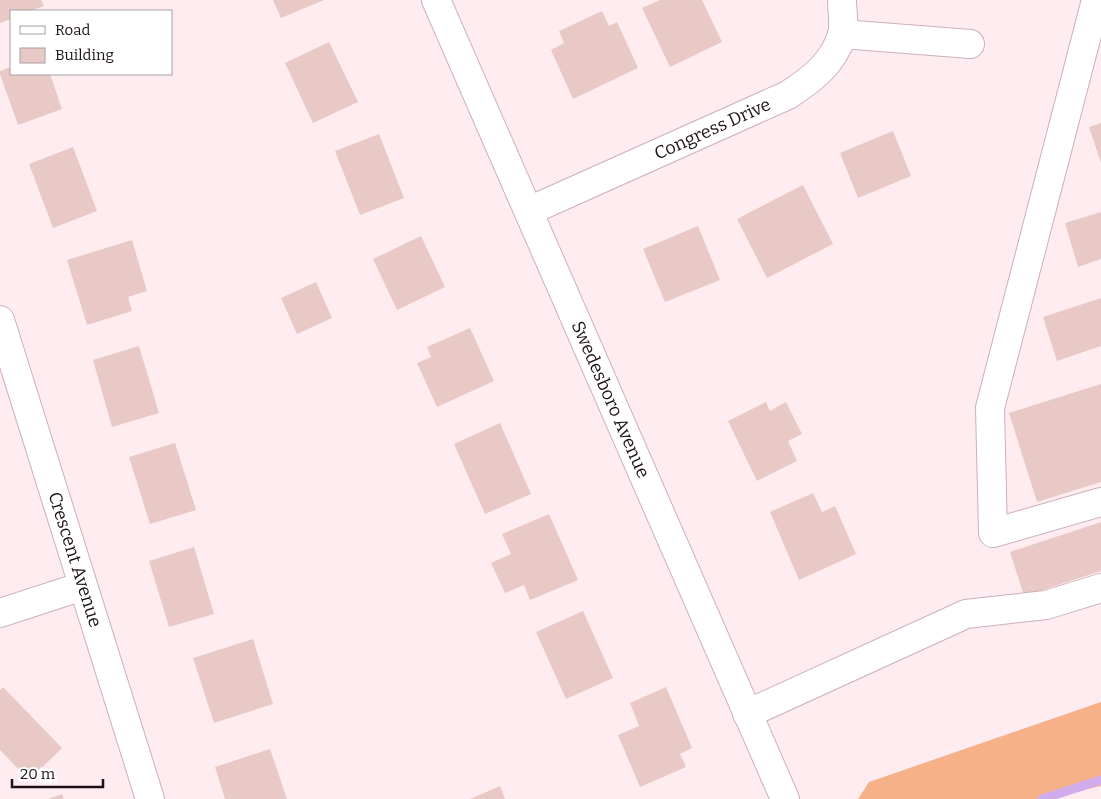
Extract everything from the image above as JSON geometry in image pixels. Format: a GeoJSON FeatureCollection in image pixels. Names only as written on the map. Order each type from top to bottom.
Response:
{"type":"FeatureCollection","features":[{"type":"Feature","properties":{"kind":"street","name":"Swedesboro Avenue"},"geometry":{"type":"LineString","coordinates":[[436,0],[529,210],[746,714],[785,799]]}},
{"type":"Feature","properties":{"kind":"street","name":"Congress Drive"},"geometry":{"type":"LineString","coordinates":[[529,210],[788,96],[811,80],[828,63],[842,34],[842,0]]}},
{"type":"Feature","properties":{"kind":"street"},"geometry":{"type":"LineString","coordinates":[[1096,0],[990,408],[993,534],[1101,502]]}},
{"type":"Feature","properties":{"kind":"street"},"geometry":{"type":"LineString","coordinates":[[842,34],[970,44]]}},
{"type":"Feature","properties":{"kind":"street","name":"Crescent Avenue"},"geometry":{"type":"LineString","coordinates":[[0,320],[150,799]]}},
{"type":"Feature","properties":{"kind":"street"},"geometry":{"type":"LineString","coordinates":[[0,613],[83,586]]}},
{"type":"Feature","properties":{"kind":"street"},"geometry":{"type":"LineString","coordinates":[[746,714],[966,614],[1046,606],[1101,588]]}},
{"type":"Feature","properties":{"kind":"shaded area"},"geometry":{"type":"Polygon","coordinates":[[[1101,702],[1101,786],[1043,799],[858,799],[869,782],[1101,702]]]}},
{"type":"Feature","properties":{"kind":"building"},"geometry":{"type":"Polygon","coordinates":[[[0,0],[41,0],[44,6],[34,10],[10,10],[10,19],[0,23],[0,0]]]}},
{"type":"Feature","properties":{"kind":"building"},"geometry":{"type":"Polygon","coordinates":[[[273,0],[324,0],[281,18],[273,0]]]}},
{"type":"Feature","properties":{"kind":"building"},"geometry":{"type":"Polygon","coordinates":[[[660,0],[702,0],[722,42],[670,67],[642,8],[660,0]]]}},
{"type":"Feature","properties":{"kind":"building"},"geometry":{"type":"Polygon","coordinates":[[[602,11],[609,26],[617,22],[638,68],[573,99],[551,50],[564,43],[559,31],[602,11]]]}},
{"type":"Feature","properties":{"kind":"building"},"geometry":{"type":"Polygon","coordinates":[[[329,42],[358,102],[313,123],[285,63],[329,42]]]}},
{"type":"Feature","properties":{"kind":"building"},"geometry":{"type":"Polygon","coordinates":[[[10,67],[10,75],[50,75],[62,109],[18,125],[0,71],[10,67]]]}},
{"type":"Feature","properties":{"kind":"building"},"geometry":{"type":"Polygon","coordinates":[[[1101,123],[1101,163],[1089,127],[1101,123]]]}},
{"type":"Feature","properties":{"kind":"building"},"geometry":{"type":"Polygon","coordinates":[[[893,131],[911,176],[858,198],[840,153],[893,131]]]}},
{"type":"Feature","properties":{"kind":"building"},"geometry":{"type":"Polygon","coordinates":[[[379,134],[404,198],[360,215],[335,151],[379,134]]]}},
{"type":"Feature","properties":{"kind":"building"},"geometry":{"type":"Polygon","coordinates":[[[73,147],[97,211],[53,228],[29,164],[73,147]]]}},
{"type":"Feature","properties":{"kind":"building"},"geometry":{"type":"Polygon","coordinates":[[[803,185],[833,244],[767,278],[737,219],[803,185]]]}},
{"type":"Feature","properties":{"kind":"building"},"geometry":{"type":"Polygon","coordinates":[[[1101,212],[1101,259],[1078,267],[1065,223],[1101,212]]]}},
{"type":"Feature","properties":{"kind":"building"},"geometry":{"type":"Polygon","coordinates":[[[698,226],[720,280],[665,302],[643,249],[698,226]]]}},
{"type":"Feature","properties":{"kind":"building"},"geometry":{"type":"Polygon","coordinates":[[[421,236],[445,287],[397,310],[373,259],[421,236]]]}},
{"type":"Feature","properties":{"kind":"building"},"geometry":{"type":"Polygon","coordinates":[[[132,240],[147,291],[128,297],[132,311],[87,325],[67,260],[132,240]]]}},
{"type":"Feature","properties":{"kind":"building"},"geometry":{"type":"Polygon","coordinates":[[[316,282],[332,318],[297,334],[281,298],[316,282]]]}},
{"type":"Feature","properties":{"kind":"building"},"geometry":{"type":"Polygon","coordinates":[[[1101,298],[1101,346],[1057,361],[1043,317],[1101,298]]]}},
{"type":"Feature","properties":{"kind":"building"},"geometry":{"type":"Polygon","coordinates":[[[470,328],[494,381],[437,407],[417,363],[431,357],[427,347],[470,328]]]}},
{"type":"Feature","properties":{"kind":"building"},"geometry":{"type":"Polygon","coordinates":[[[139,346],[159,413],[112,427],[93,360],[139,346]]]}},
{"type":"Feature","properties":{"kind":"building"},"geometry":{"type":"Polygon","coordinates":[[[1101,384],[1101,482],[1037,502],[1009,413],[1101,384]]]}},
{"type":"Feature","properties":{"kind":"building"},"geometry":{"type":"Polygon","coordinates":[[[766,402],[770,411],[786,402],[802,434],[788,441],[797,461],[757,481],[728,421],[766,402]]]}},
{"type":"Feature","properties":{"kind":"building"},"geometry":{"type":"Polygon","coordinates":[[[500,423],[531,494],[485,514],[454,444],[500,423]]]}},
{"type":"Feature","properties":{"kind":"building"},"geometry":{"type":"Polygon","coordinates":[[[175,443],[196,510],[150,524],[129,457],[175,443]]]}},
{"type":"Feature","properties":{"kind":"building"},"geometry":{"type":"Polygon","coordinates":[[[813,493],[822,512],[835,506],[856,554],[799,580],[770,512],[813,493]]]}},
{"type":"Feature","properties":{"kind":"building"},"geometry":{"type":"Polygon","coordinates":[[[549,514],[578,580],[530,600],[524,585],[505,593],[491,563],[511,554],[502,534],[549,514]]]}},
{"type":"Feature","properties":{"kind":"building"},"geometry":{"type":"Polygon","coordinates":[[[1101,522],[1101,571],[1024,596],[1010,552],[1101,522]]]}},
{"type":"Feature","properties":{"kind":"building"},"geometry":{"type":"Polygon","coordinates":[[[194,547],[214,614],[169,627],[149,561],[194,547]]]}},
{"type":"Feature","properties":{"kind":"building"},"geometry":{"type":"Polygon","coordinates":[[[583,611],[613,678],[566,699],[536,632],[583,611]]]}},
{"type":"Feature","properties":{"kind":"building"},"geometry":{"type":"Polygon","coordinates":[[[253,639],[273,704],[214,723],[193,658],[253,639]]]}},
{"type":"Feature","properties":{"kind":"building"},"geometry":{"type":"Polygon","coordinates":[[[3,687],[62,748],[29,780],[0,750],[0,690],[3,687]]]}},
{"type":"Feature","properties":{"kind":"building"},"geometry":{"type":"Polygon","coordinates":[[[666,687],[692,748],[680,754],[686,767],[640,787],[618,735],[639,726],[630,703],[666,687]]]}},
{"type":"Feature","properties":{"kind":"building"},"geometry":{"type":"Polygon","coordinates":[[[270,749],[287,799],[225,799],[215,767],[270,749]]]}},
{"type":"Feature","properties":{"kind":"building"},"geometry":{"type":"Polygon","coordinates":[[[500,786],[505,799],[470,799],[500,786]]]}},
{"type":"Feature","properties":{"kind":"building"},"geometry":{"type":"Polygon","coordinates":[[[62,794],[64,799],[48,799],[62,794]]]}},
{"type":"Feature","properties":{"kind":"waterway"},"geometry":{"type":"LineString","coordinates":[[1042,799],[1101,780]]}}]}
